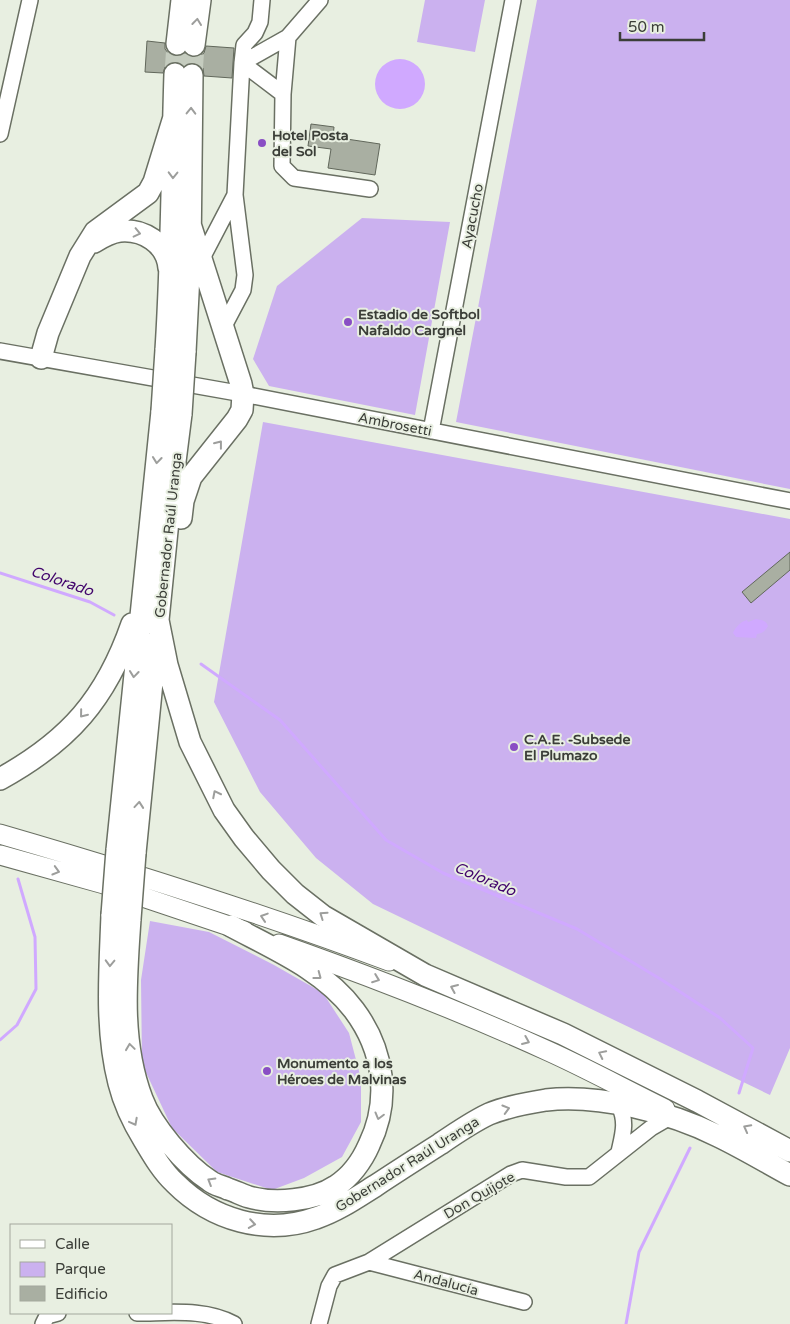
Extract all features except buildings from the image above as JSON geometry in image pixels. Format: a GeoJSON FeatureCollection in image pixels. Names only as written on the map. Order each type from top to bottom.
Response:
{"type":"FeatureCollection","features":[{"type":"Feature","properties":{"kind":"highway"},"geometry":{"type":"LineString","coordinates":[[182,0],[186,44],[200,0]]}},
{"type":"Feature","properties":{"kind":"highway","name":"Gobernador Raúl Uranga"},"geometry":{"type":"LineString","coordinates":[[179,285],[190,224],[183,74],[174,116],[179,285],[164,565],[158,620],[167,665],[190,742],[224,810],[244,838],[271,870],[295,894],[323,916],[425,975],[563,1034],[697,1101],[790,1151]]}},
{"type":"Feature","properties":{"kind":"highway"},"geometry":{"type":"LineString","coordinates":[[41,358],[48,333],[80,256],[95,232],[148,193],[154,182],[174,116]]}},
{"type":"Feature","properties":{"kind":"highway"},"geometry":{"type":"LineString","coordinates":[[164,565],[176,543],[183,500],[191,477],[237,420],[242,410],[243,394],[224,326],[190,224]]}},
{"type":"Feature","properties":{"kind":"highway"},"geometry":{"type":"LineString","coordinates":[[80,256],[95,242],[106,235],[118,231],[132,231],[146,235],[156,242],[168,258],[179,285]]}},
{"type":"Feature","properties":{"kind":"highway","name":"Gobernador Raúl Uranga"},"geometry":{"type":"LineString","coordinates":[[126,852],[142,593],[172,413]]}},
{"type":"Feature","properties":{"kind":"highway"},"geometry":{"type":"LineString","coordinates":[[0,779],[27,764],[54,744],[72,727],[90,705],[109,677],[124,645],[142,593]]}},
{"type":"Feature","properties":{"kind":"highway"},"geometry":{"type":"LineString","coordinates":[[158,620],[126,852],[121,917],[127,1023],[133,1069],[142,1100],[160,1130],[187,1163],[212,1182],[251,1198],[282,1200],[310,1198],[335,1187],[352,1172],[365,1153],[374,1134],[381,1109],[383,1089],[378,1054],[371,1036],[354,1010],[335,990],[298,962],[230,926]]}},
{"type":"Feature","properties":{"kind":"highway","name":"Gobernador Raúl Uranga"},"geometry":{"type":"LineString","coordinates":[[121,917],[109,991],[118,1081],[126,1106],[156,1160],[174,1183],[203,1206],[237,1222],[263,1226],[291,1225],[317,1218],[352,1201],[467,1126],[491,1114],[547,1100],[589,1099],[629,1106],[670,1117],[717,1135],[790,1175]]}},
{"type":"Feature","properties":{"kind":"main road","name":"Gobernador Raúl Uranga"},"geometry":{"type":"LineString","coordinates":[[0,834],[136,875],[338,942],[425,975]]}},
{"type":"Feature","properties":{"kind":"main road","name":"Gobernador Raúl Uranga"},"geometry":{"type":"LineString","coordinates":[[0,855],[104,884],[230,926],[374,978],[550,1052],[717,1135]]}},
{"type":"Feature","properties":{"kind":"street"},"geometry":{"type":"LineString","coordinates":[[0,134],[30,0]]}},
{"type":"Feature","properties":{"kind":"street"},"geometry":{"type":"LineString","coordinates":[[224,326],[242,290],[245,275],[236,195],[242,63],[244,45],[255,33],[260,22],[262,0]]}},
{"type":"Feature","properties":{"kind":"street"},"geometry":{"type":"LineString","coordinates":[[242,63],[288,37],[320,0]]}},
{"type":"Feature","properties":{"kind":"street","name":"Ayacucho"},"geometry":{"type":"LineString","coordinates":[[431,431],[513,0]]}},
{"type":"Feature","properties":{"kind":"street"},"geometry":{"type":"LineString","coordinates":[[288,37],[283,94],[282,166],[294,178],[370,189]]}},
{"type":"Feature","properties":{"kind":"street"},"geometry":{"type":"LineString","coordinates":[[242,63],[283,94]]}},
{"type":"Feature","properties":{"kind":"street"},"geometry":{"type":"LineString","coordinates":[[179,285],[202,259],[236,195]]}},
{"type":"Feature","properties":{"kind":"street","name":"Ambrosetti"},"geometry":{"type":"LineString","coordinates":[[0,351],[243,394],[790,501]]}},
{"type":"Feature","properties":{"kind":"street"},"geometry":{"type":"LineString","coordinates":[[619,1105],[624,1115],[624,1131],[620,1152]]}},
{"type":"Feature","properties":{"kind":"street","name":"Don Quijote"},"geometry":{"type":"LineString","coordinates":[[319,1324],[328,1286],[335,1274],[369,1262],[510,1174],[522,1170],[566,1177],[589,1177],[651,1128],[670,1117]]}},
{"type":"Feature","properties":{"kind":"street","name":"Andalucía"},"geometry":{"type":"LineString","coordinates":[[369,1262],[524,1302]]}},
{"type":"Feature","properties":{"kind":"street"},"geometry":{"type":"LineString","coordinates":[[144,1314],[175,1319],[204,1313],[223,1318],[234,1324]]}},
{"type":"Feature","properties":{"kind":"street"},"geometry":{"type":"LineString","coordinates":[[43,1324],[48,1316],[55,1314]]}},
{"type":"Feature","properties":{"kind":"green space"},"geometry":{"type":"Polygon","coordinates":[[[425,0],[485,0],[475,52],[417,42],[425,0]]]}},
{"type":"Feature","properties":{"kind":"green space"},"geometry":{"type":"Polygon","coordinates":[[[537,0],[790,0],[790,489],[456,422],[537,0]]]}},
{"type":"Feature","properties":{"kind":"green space","name":"Estadio de Softbol Nafaldo Cargnel"},"geometry":{"type":"Polygon","coordinates":[[[362,218],[450,222],[415,415],[269,386],[253,359],[277,286],[362,218]]]}},
{"type":"Feature","properties":{"kind":"green space","name":"C.A.E. -Subsede El Plumazo"},"geometry":{"type":"Polygon","coordinates":[[[263,422],[790,519],[790,1048],[770,1095],[373,904],[316,858],[260,792],[214,702],[263,422]]]}},
{"type":"Feature","properties":{"kind":"green space"},"geometry":{"type":"Polygon","coordinates":[[[150,921],[209,932],[274,965],[323,993],[349,1033],[361,1079],[361,1122],[342,1157],[304,1178],[272,1190],[217,1172],[172,1128],[142,1064],[141,980],[150,921]]]}},
{"type":"Feature","properties":{"kind":"shaded area"},"geometry":{"type":"Polygon","coordinates":[[[400,59],[414,63],[421,70],[425,84],[421,98],[414,105],[400,109],[386,105],[379,98],[375,84],[379,70],[386,63],[400,59]]]}},
{"type":"Feature","properties":{"kind":"shaded area"},"geometry":{"type":"Polygon","coordinates":[[[756,619],[765,621],[768,626],[764,631],[757,634],[756,638],[736,637],[733,633],[743,622],[756,619]]]}},
{"type":"Feature","properties":{"kind":"waterway","name":"Colorado"},"geometry":{"type":"LineString","coordinates":[[0,573],[90,602],[114,615]]}},
{"type":"Feature","properties":{"kind":"waterway","name":"Colorado"},"geometry":{"type":"LineString","coordinates":[[201,664],[280,720],[386,840],[443,873],[577,929],[662,980],[720,1018],[753,1048],[739,1093]]}},
{"type":"Feature","properties":{"kind":"waterway"},"geometry":{"type":"LineString","coordinates":[[0,1040],[17,1025],[36,989],[35,937],[18,879]]}},
{"type":"Feature","properties":{"kind":"waterway","name":"Colorado"},"geometry":{"type":"LineString","coordinates":[[626,1324],[639,1252],[690,1148]]}},
{"type":"Feature","properties":{"kind":"tunnel"},"geometry":{"type":"LineString","coordinates":[[175,74],[177,44]]}},
{"type":"Feature","properties":{"kind":"tunnel"},"geometry":{"type":"LineString","coordinates":[[192,75],[194,45]]}},
{"type":"Feature","properties":{"kind":"place","name":"Hotel Posta del Sol"},"geometry":{"type":"Point","coordinates":[262,143]}},
{"type":"Feature","properties":{"kind":"place","name":"Estadio de Softbol Nafaldo Cargnel"},"geometry":{"type":"Point","coordinates":[348,322]}},
{"type":"Feature","properties":{"kind":"place","name":"C.A.E. -Subsede El Plumazo"},"geometry":{"type":"Point","coordinates":[514,747]}},
{"type":"Feature","properties":{"kind":"place","name":"Monumento a los Héroes de Malvinas"},"geometry":{"type":"Point","coordinates":[267,1071]}}]}
